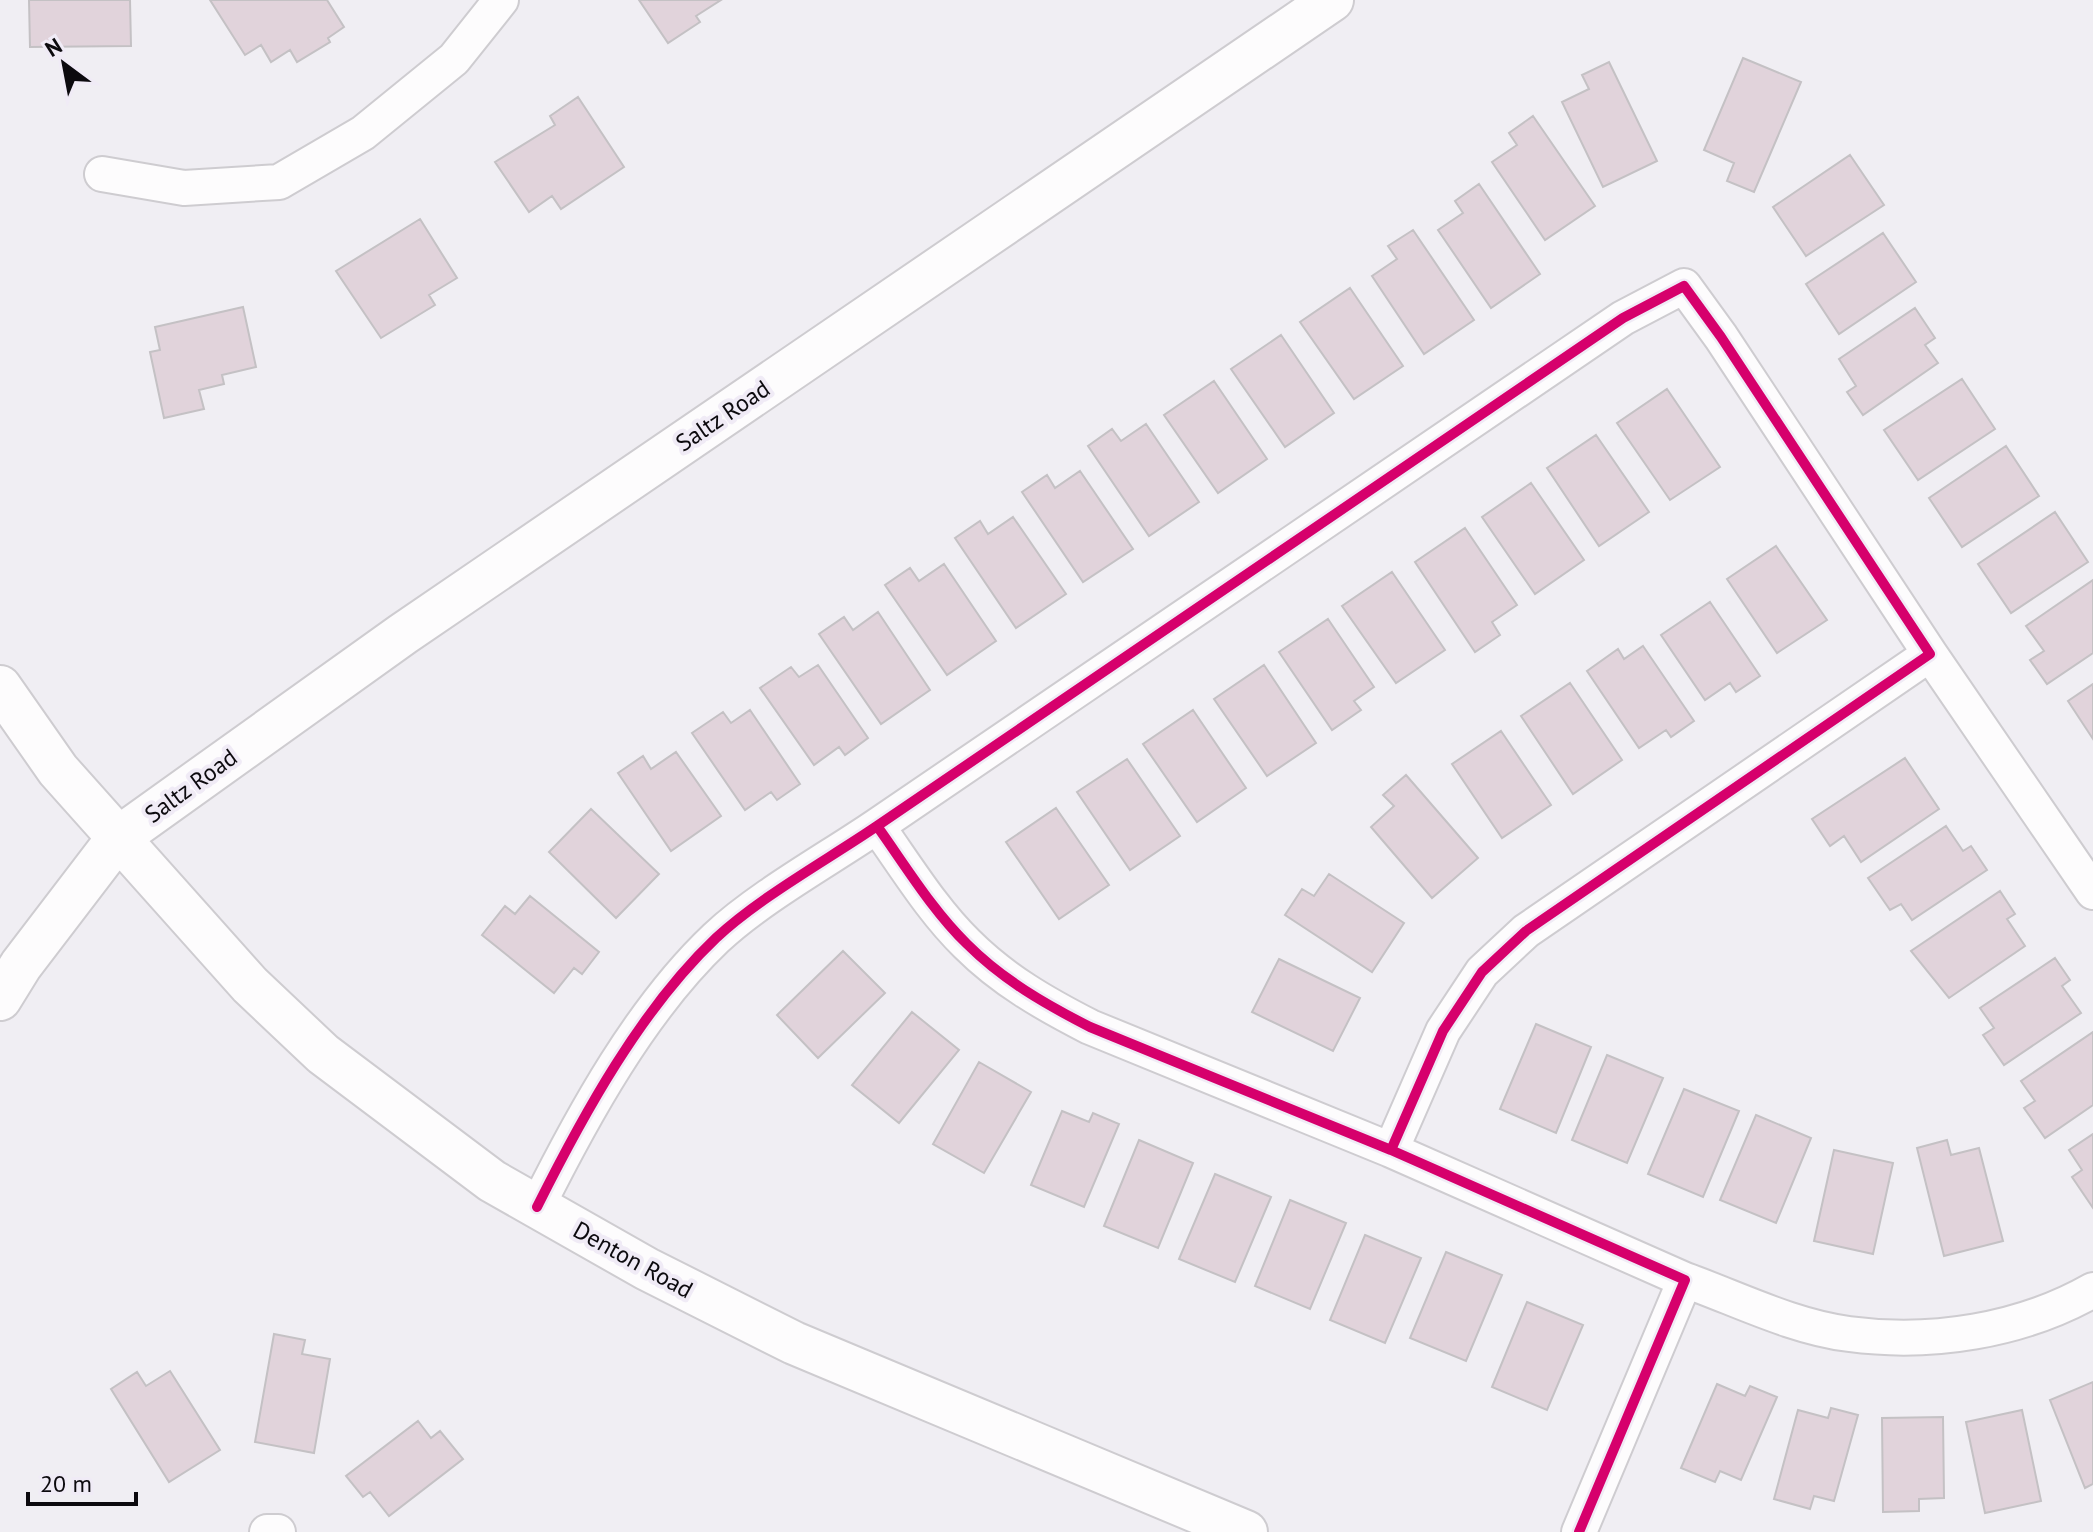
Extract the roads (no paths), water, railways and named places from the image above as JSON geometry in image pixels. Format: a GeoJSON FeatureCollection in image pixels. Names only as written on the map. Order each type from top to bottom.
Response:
{"type":"FeatureCollection","features":[{"type":"Feature","properties":{"kind":"street"},"geometry":{"type":"LineString","coordinates":[[102,174],[184,188],[279,182],[363,133],[454,59],[501,0]]}},
{"type":"Feature","properties":{"kind":"street","name":"Saltz Road"},"geometry":{"type":"LineString","coordinates":[[0,999],[21,965],[118,838],[403,634],[1332,0]]}},
{"type":"Feature","properties":{"kind":"street"},"geometry":{"type":"LineString","coordinates":[[537,1207],[563,1154],[650,1014],[718,936],[1623,318],[1684,286],[2093,892]]}},
{"type":"Feature","properties":{"kind":"street"},"geometry":{"type":"LineString","coordinates":[[1391,1150],[1443,1031],[1482,972],[1526,931],[1930,654]]}},
{"type":"Feature","properties":{"kind":"street","name":"Denton Road"},"geometry":{"type":"LineString","coordinates":[[0,687],[58,770],[250,985],[323,1054],[422,1132],[492,1181],[647,1269],[794,1343],[1246,1532]]}},
{"type":"Feature","properties":{"kind":"street"},"geometry":{"type":"LineString","coordinates":[[877,826],[965,943],[1001,975],[1043,1003],[1090,1027],[1391,1150],[1685,1280],[1809,1325],[1849,1334],[1897,1336],[1942,1336],[1996,1328],[2044,1312],[2093,1290]]}},
{"type":"Feature","properties":{"kind":"street"},"geometry":{"type":"LineString","coordinates":[[1579,1532],[1685,1280]]}},
{"type":"Feature","properties":{"kind":"street"},"geometry":{"type":"LineString","coordinates":[[267,1532],[278,1532]]}}]}
